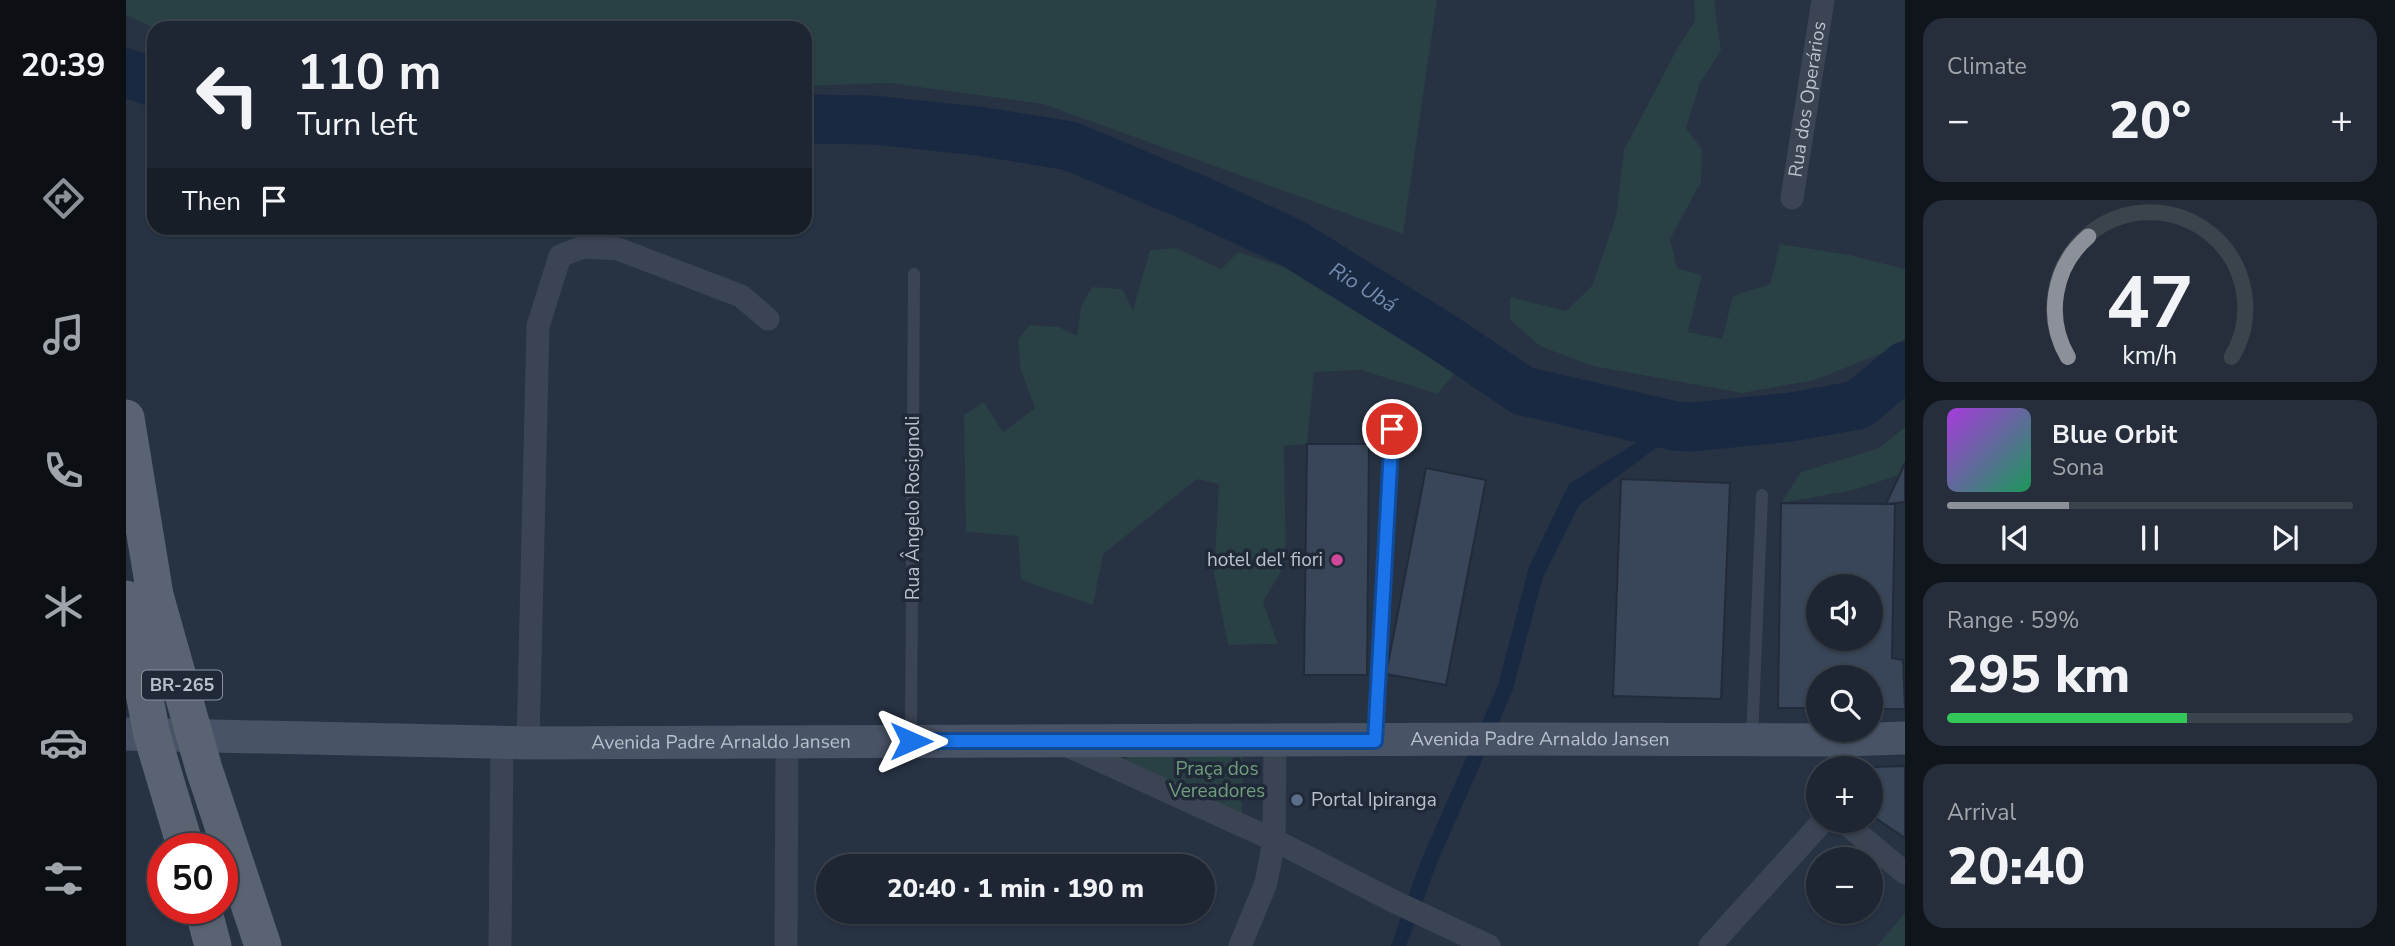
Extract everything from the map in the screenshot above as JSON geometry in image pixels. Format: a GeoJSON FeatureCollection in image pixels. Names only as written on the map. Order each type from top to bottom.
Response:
{"type":"FeatureCollection","features":[{"type":"Feature","properties":{"kind":"main road","name":"BR-265"},"geometry":{"type":"LineString","coordinates":[[126,418],[155,595],[204,769],[262,946]]}},
{"type":"Feature","properties":{"kind":"main road","name":"BR-265"},"geometry":{"type":"LineString","coordinates":[[126,599],[139,734],[179,833]]}},
{"type":"Feature","properties":{"kind":"main road"},"geometry":{"type":"LineString","coordinates":[[139,734],[180,677]]}},
{"type":"Feature","properties":{"kind":"main road","name":"Avenida Padre Arnaldo Jansen"},"geometry":{"type":"LineString","coordinates":[[139,734],[515,743],[1752,740],[1840,754],[1905,738]]}},
{"type":"Feature","properties":{"kind":"main road"},"geometry":{"type":"LineString","coordinates":[[207,924],[213,946]]}},
{"type":"Feature","properties":{"kind":"street","name":"Rua dos Operários"},"geometry":{"type":"LineString","coordinates":[[1792,198],[1823,0]]}},
{"type":"Feature","properties":{"kind":"street"},"geometry":{"type":"LineString","coordinates":[[500,946],[515,743],[538,326],[560,256],[583,247],[618,249],[741,296],[768,318]]}},
{"type":"Feature","properties":{"kind":"street"},"geometry":{"type":"LineString","coordinates":[[1056,741],[1274,840],[1489,946]]}},
{"type":"Feature","properties":{"kind":"street"},"geometry":{"type":"LineString","coordinates":[[1240,946],[1266,883],[1274,840],[1275,741]]}},
{"type":"Feature","properties":{"kind":"street"},"geometry":{"type":"LineString","coordinates":[[786,946],[787,743]]}},
{"type":"Feature","properties":{"kind":"street"},"geometry":{"type":"LineString","coordinates":[[1710,946],[1812,833]]}},
{"type":"Feature","properties":{"kind":"street"},"geometry":{"type":"LineString","coordinates":[[1857,833],[1905,873]]}},
{"type":"Feature","properties":{"kind":"lane","name":"Rua Ângelo Rosignoli"},"geometry":{"type":"LineString","coordinates":[[911,741],[914,274]]}},
{"type":"Feature","properties":{"kind":"lane"},"geometry":{"type":"LineString","coordinates":[[1375,741],[1392,429]]}},
{"type":"Feature","properties":{"kind":"lane"},"geometry":{"type":"LineString","coordinates":[[1752,740],[1762,495]]}},
{"type":"Feature","properties":{"kind":"green space"},"geometry":{"type":"Polygon","coordinates":[[[126,0],[1437,0],[1403,234],[1043,104],[889,83],[812,86],[812,21],[147,21],[147,25],[126,15],[126,0]]]}},
{"type":"Feature","properties":{"kind":"green space"},"geometry":{"type":"Polygon","coordinates":[[[1694,0],[1714,0],[1721,51],[1700,83],[1686,128],[1702,149],[1701,182],[1670,239],[1677,268],[1702,275],[1688,332],[1722,339],[1733,296],[1770,284],[1780,244],[1850,255],[1905,269],[1905,338],[1892,349],[1815,380],[1742,393],[1592,366],[1540,346],[1510,320],[1510,297],[1566,311],[1592,286],[1616,217],[1624,150],[1677,49],[1695,21],[1694,0]]]}},
{"type":"Feature","properties":{"kind":"green space"},"geometry":{"type":"Polygon","coordinates":[[[1176,248],[1221,269],[1238,252],[1384,300],[1458,370],[1437,394],[1361,370],[1314,372],[1307,444],[1284,446],[1286,563],[1263,602],[1278,644],[1228,645],[1214,574],[1219,484],[1197,479],[1103,554],[1093,605],[1021,580],[1018,536],[966,532],[964,415],[984,402],[1003,432],[1035,408],[1020,368],[1018,339],[1030,325],[1059,327],[1077,336],[1081,306],[1092,287],[1122,289],[1133,310],[1150,250],[1176,248]]]}},
{"type":"Feature","properties":{"kind":"green space"},"geometry":{"type":"Polygon","coordinates":[[[1905,427],[1905,473],[1854,490],[1781,503],[1801,472],[1879,448],[1905,427]]]}},
{"type":"Feature","properties":{"kind":"green space","name":"Praça dos Vereadores"},"geometry":{"type":"Polygon","coordinates":[[[1243,752],[1242,820],[1125,761],[1129,754],[1243,752]]]}},
{"type":"Feature","properties":{"kind":"green space"},"geometry":{"type":"Polygon","coordinates":[[[1905,913],[1905,946],[1877,946],[1905,913]]]}},
{"type":"Feature","properties":{"kind":"water"},"geometry":{"type":"Polygon","coordinates":[[[1651,434],[1668,439],[1579,505],[1543,577],[1512,692],[1437,863],[1406,946],[1391,946],[1420,863],[1498,686],[1529,567],[1569,484],[1651,434]]]}},
{"type":"Feature","properties":{"kind":"building","name":"hotel del' fiori"},"geometry":{"type":"Polygon","coordinates":[[[1307,444],[1369,444],[1367,675],[1304,675],[1307,444]]]}},
{"type":"Feature","properties":{"kind":"building"},"geometry":{"type":"Polygon","coordinates":[[[1905,463],[1905,502],[1886,504],[1905,463]]]}},
{"type":"Feature","properties":{"kind":"building"},"geometry":{"type":"Polygon","coordinates":[[[1426,468],[1486,480],[1446,685],[1386,674],[1426,468]]]}},
{"type":"Feature","properties":{"kind":"building"},"geometry":{"type":"Polygon","coordinates":[[[1621,479],[1730,483],[1721,699],[1613,696],[1621,479]]]}},
{"type":"Feature","properties":{"kind":"building"},"geometry":{"type":"Polygon","coordinates":[[[1781,503],[1895,504],[1892,658],[1903,660],[1905,709],[1883,709],[1883,665],[1806,665],[1806,708],[1778,708],[1781,503]]]}},
{"type":"Feature","properties":{"kind":"building"},"geometry":{"type":"Polygon","coordinates":[[[1905,766],[1905,838],[1883,823],[1883,767],[1905,766]]]}},
{"type":"Feature","properties":{"kind":"waterway","name":"Rio Ubá"},"geometry":{"type":"LineString","coordinates":[[126,73],[147,80]]}},
{"type":"Feature","properties":{"kind":"waterway","name":"Rio Ubá"},"geometry":{"type":"LineString","coordinates":[[812,119],[873,120],[978,131],[1070,146],[1199,200],[1292,243],[1440,335],[1523,391],[1675,426],[1693,427],[1791,417],[1858,405],[1905,366]]}},
{"type":"Feature","properties":{"kind":"place","name":"hotel del' fiori"},"geometry":{"type":"Point","coordinates":[1337,560]}},
{"type":"Feature","properties":{"kind":"place","name":"Portal Ipiranga"},"geometry":{"type":"Point","coordinates":[1297,800]}},
{"type":"Feature","properties":{"kind":"route"},"geometry":{"type":"LineString","coordinates":[[911,741],[1375,741],[1392,429]]}}]}
